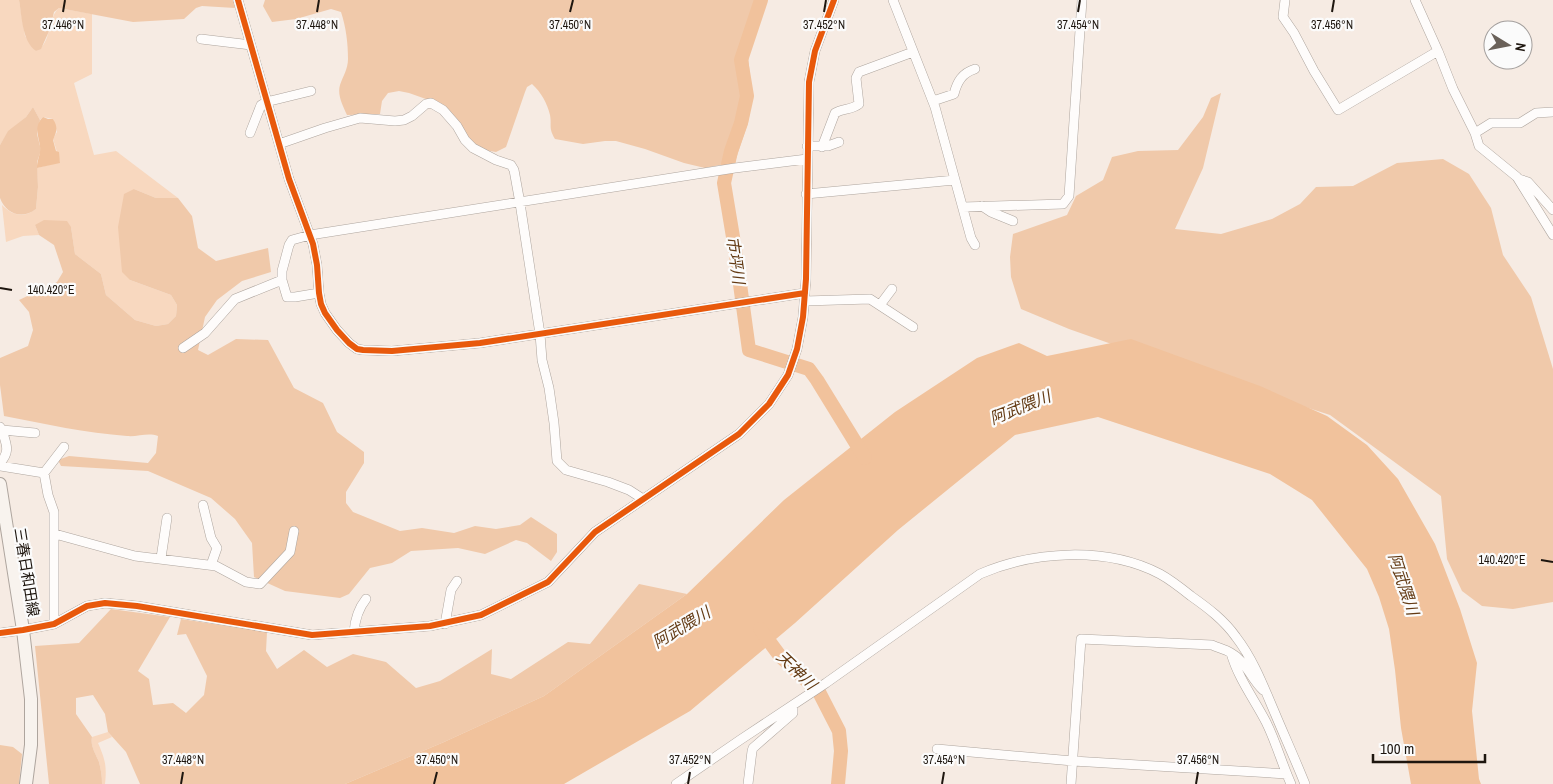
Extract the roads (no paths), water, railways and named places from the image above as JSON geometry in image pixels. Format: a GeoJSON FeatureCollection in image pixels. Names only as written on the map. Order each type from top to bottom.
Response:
{"type":"FeatureCollection","features":[{"type":"Feature","properties":{"kind":"main road","name":"三春日和田線"},"geometry":{"type":"LineString","coordinates":[[0,484],[23,630],[31,699],[31,745],[26,784]]}},
{"type":"Feature","properties":{"kind":"street"},"geometry":{"type":"LineString","coordinates":[[238,0],[289,178],[316,255],[319,293],[325,312],[337,330],[354,347],[363,350],[421,349],[480,343],[805,297],[870,299],[914,326]]}},
{"type":"Feature","properties":{"kind":"street"},"geometry":{"type":"LineString","coordinates":[[0,633],[54,624],[87,606],[105,603],[155,609],[312,635],[385,631],[444,624],[481,615],[548,582],[595,532],[739,434],[769,404],[788,375],[801,334],[805,297],[809,82],[814,51],[834,0]]}},
{"type":"Feature","properties":{"kind":"street"},"geometry":{"type":"LineString","coordinates":[[893,0],[942,127],[974,245]]}},
{"type":"Feature","properties":{"kind":"street"},"geometry":{"type":"LineString","coordinates":[[963,207],[1063,204],[1069,196],[1082,0]]}},
{"type":"Feature","properties":{"kind":"street"},"geometry":{"type":"LineString","coordinates":[[1284,0],[1283,17],[1294,32],[1314,71],[1338,110],[1438,51]]}},
{"type":"Feature","properties":{"kind":"street"},"geometry":{"type":"LineString","coordinates":[[1415,0],[1456,96],[1475,133],[1479,146],[1518,179],[1553,235]]}},
{"type":"Feature","properties":{"kind":"street"},"geometry":{"type":"LineString","coordinates":[[201,39],[251,45]]}},
{"type":"Feature","properties":{"kind":"street"},"geometry":{"type":"LineString","coordinates":[[822,147],[835,113],[859,104],[856,78],[859,72],[913,52]]}},
{"type":"Feature","properties":{"kind":"street"},"geometry":{"type":"LineString","coordinates":[[933,101],[954,94],[961,78],[969,71],[975,70]]}},
{"type":"Feature","properties":{"kind":"street"},"geometry":{"type":"LineString","coordinates":[[250,133],[261,105],[266,102],[310,91]]}},
{"type":"Feature","properties":{"kind":"street"},"geometry":{"type":"LineString","coordinates":[[279,144],[360,118],[396,122],[404,120],[426,104],[432,104],[443,110],[473,148],[496,160],[511,165],[514,170],[520,203],[540,334],[542,360],[549,388],[557,461],[566,470],[608,482],[628,490],[643,499]]}},
{"type":"Feature","properties":{"kind":"street"},"geometry":{"type":"LineString","coordinates":[[1475,133],[1491,123],[1520,123],[1536,112],[1553,112]]}},
{"type":"Feature","properties":{"kind":"street"},"geometry":{"type":"LineString","coordinates":[[807,146],[822,147],[839,142]]}},
{"type":"Feature","properties":{"kind":"street"},"geometry":{"type":"LineString","coordinates":[[319,293],[294,297],[287,296],[282,280],[285,256],[292,240],[310,235],[735,168],[807,159]]}},
{"type":"Feature","properties":{"kind":"street"},"geometry":{"type":"LineString","coordinates":[[1518,179],[1528,182],[1553,210]]}},
{"type":"Feature","properties":{"kind":"street"},"geometry":{"type":"LineString","coordinates":[[806,194],[955,180]]}},
{"type":"Feature","properties":{"kind":"street"},"geometry":{"type":"LineString","coordinates":[[982,206],[1013,221]]}},
{"type":"Feature","properties":{"kind":"street"},"geometry":{"type":"LineString","coordinates":[[183,348],[206,333],[235,299],[282,280]]}},
{"type":"Feature","properties":{"kind":"street"},"geometry":{"type":"LineString","coordinates":[[880,305],[892,289]]}},
{"type":"Feature","properties":{"kind":"street"},"geometry":{"type":"LineString","coordinates":[[35,433],[1,428],[7,450],[5,458],[0,464],[44,473]]}},
{"type":"Feature","properties":{"kind":"street"},"geometry":{"type":"LineString","coordinates":[[54,624],[54,512],[48,495],[44,473],[64,447]]}},
{"type":"Feature","properties":{"kind":"street"},"geometry":{"type":"LineString","coordinates":[[203,505],[211,538],[216,548],[210,565]]}},
{"type":"Feature","properties":{"kind":"street"},"geometry":{"type":"LineString","coordinates":[[161,558],[167,518]]}},
{"type":"Feature","properties":{"kind":"street"},"geometry":{"type":"LineString","coordinates":[[55,534],[135,556],[216,566],[246,582],[260,584],[290,552],[294,531]]}},
{"type":"Feature","properties":{"kind":"street"},"geometry":{"type":"LineString","coordinates":[[676,784],[980,574],[1032,558],[1060,555],[1092,556],[1140,566],[1160,574],[1176,584],[1212,611],[1228,627],[1251,659],[1305,784]]}},
{"type":"Feature","properties":{"kind":"street"},"geometry":{"type":"LineString","coordinates":[[444,624],[451,590],[456,581]]}},
{"type":"Feature","properties":{"kind":"street"},"geometry":{"type":"LineString","coordinates":[[354,632],[359,608],[366,599]]}},
{"type":"Feature","properties":{"kind":"street"},"geometry":{"type":"LineString","coordinates":[[1071,784],[1081,639],[1212,645],[1231,652],[1238,658],[1267,694]]}},
{"type":"Feature","properties":{"kind":"street"},"geometry":{"type":"LineString","coordinates":[[1231,652],[1234,663],[1266,723],[1291,784]]}},
{"type":"Feature","properties":{"kind":"street"},"geometry":{"type":"LineString","coordinates":[[748,784],[752,750],[756,744],[793,713],[793,705]]}},
{"type":"Feature","properties":{"kind":"street"},"geometry":{"type":"LineString","coordinates":[[936,749],[1073,761],[1287,774]]}},
{"type":"Feature","properties":{"kind":"water"},"geometry":{"type":"Polygon","coordinates":[[[43,117],[53,119],[56,124],[53,140],[56,151],[59,152],[60,163],[37,168],[40,148],[37,130],[43,117]]]}},
{"type":"Feature","properties":{"kind":"water","name":"阿武隈川"},"geometry":{"type":"Polygon","coordinates":[[[1131,339],[1260,386],[1327,416],[1367,445],[1398,479],[1435,544],[1460,609],[1477,663],[1472,711],[1481,784],[1411,784],[1401,728],[1389,629],[1379,597],[1367,569],[1312,500],[1270,474],[1098,417],[1015,435],[898,530],[795,623],[690,711],[564,784],[345,784],[444,742],[544,696],[687,594],[784,500],[895,412],[977,358],[1019,343],[1047,356],[1131,339]]]}},
{"type":"Feature","properties":{"kind":"waterway","name":"市坪川"},"geometry":{"type":"LineString","coordinates":[[761,0],[741,60],[747,96],[724,183],[749,350],[809,369],[865,458]]}},
{"type":"Feature","properties":{"kind":"waterway","name":"天神川"},"geometry":{"type":"LineString","coordinates":[[760,629],[780,656],[819,692],[839,731],[841,751],[838,784]]}}]}
